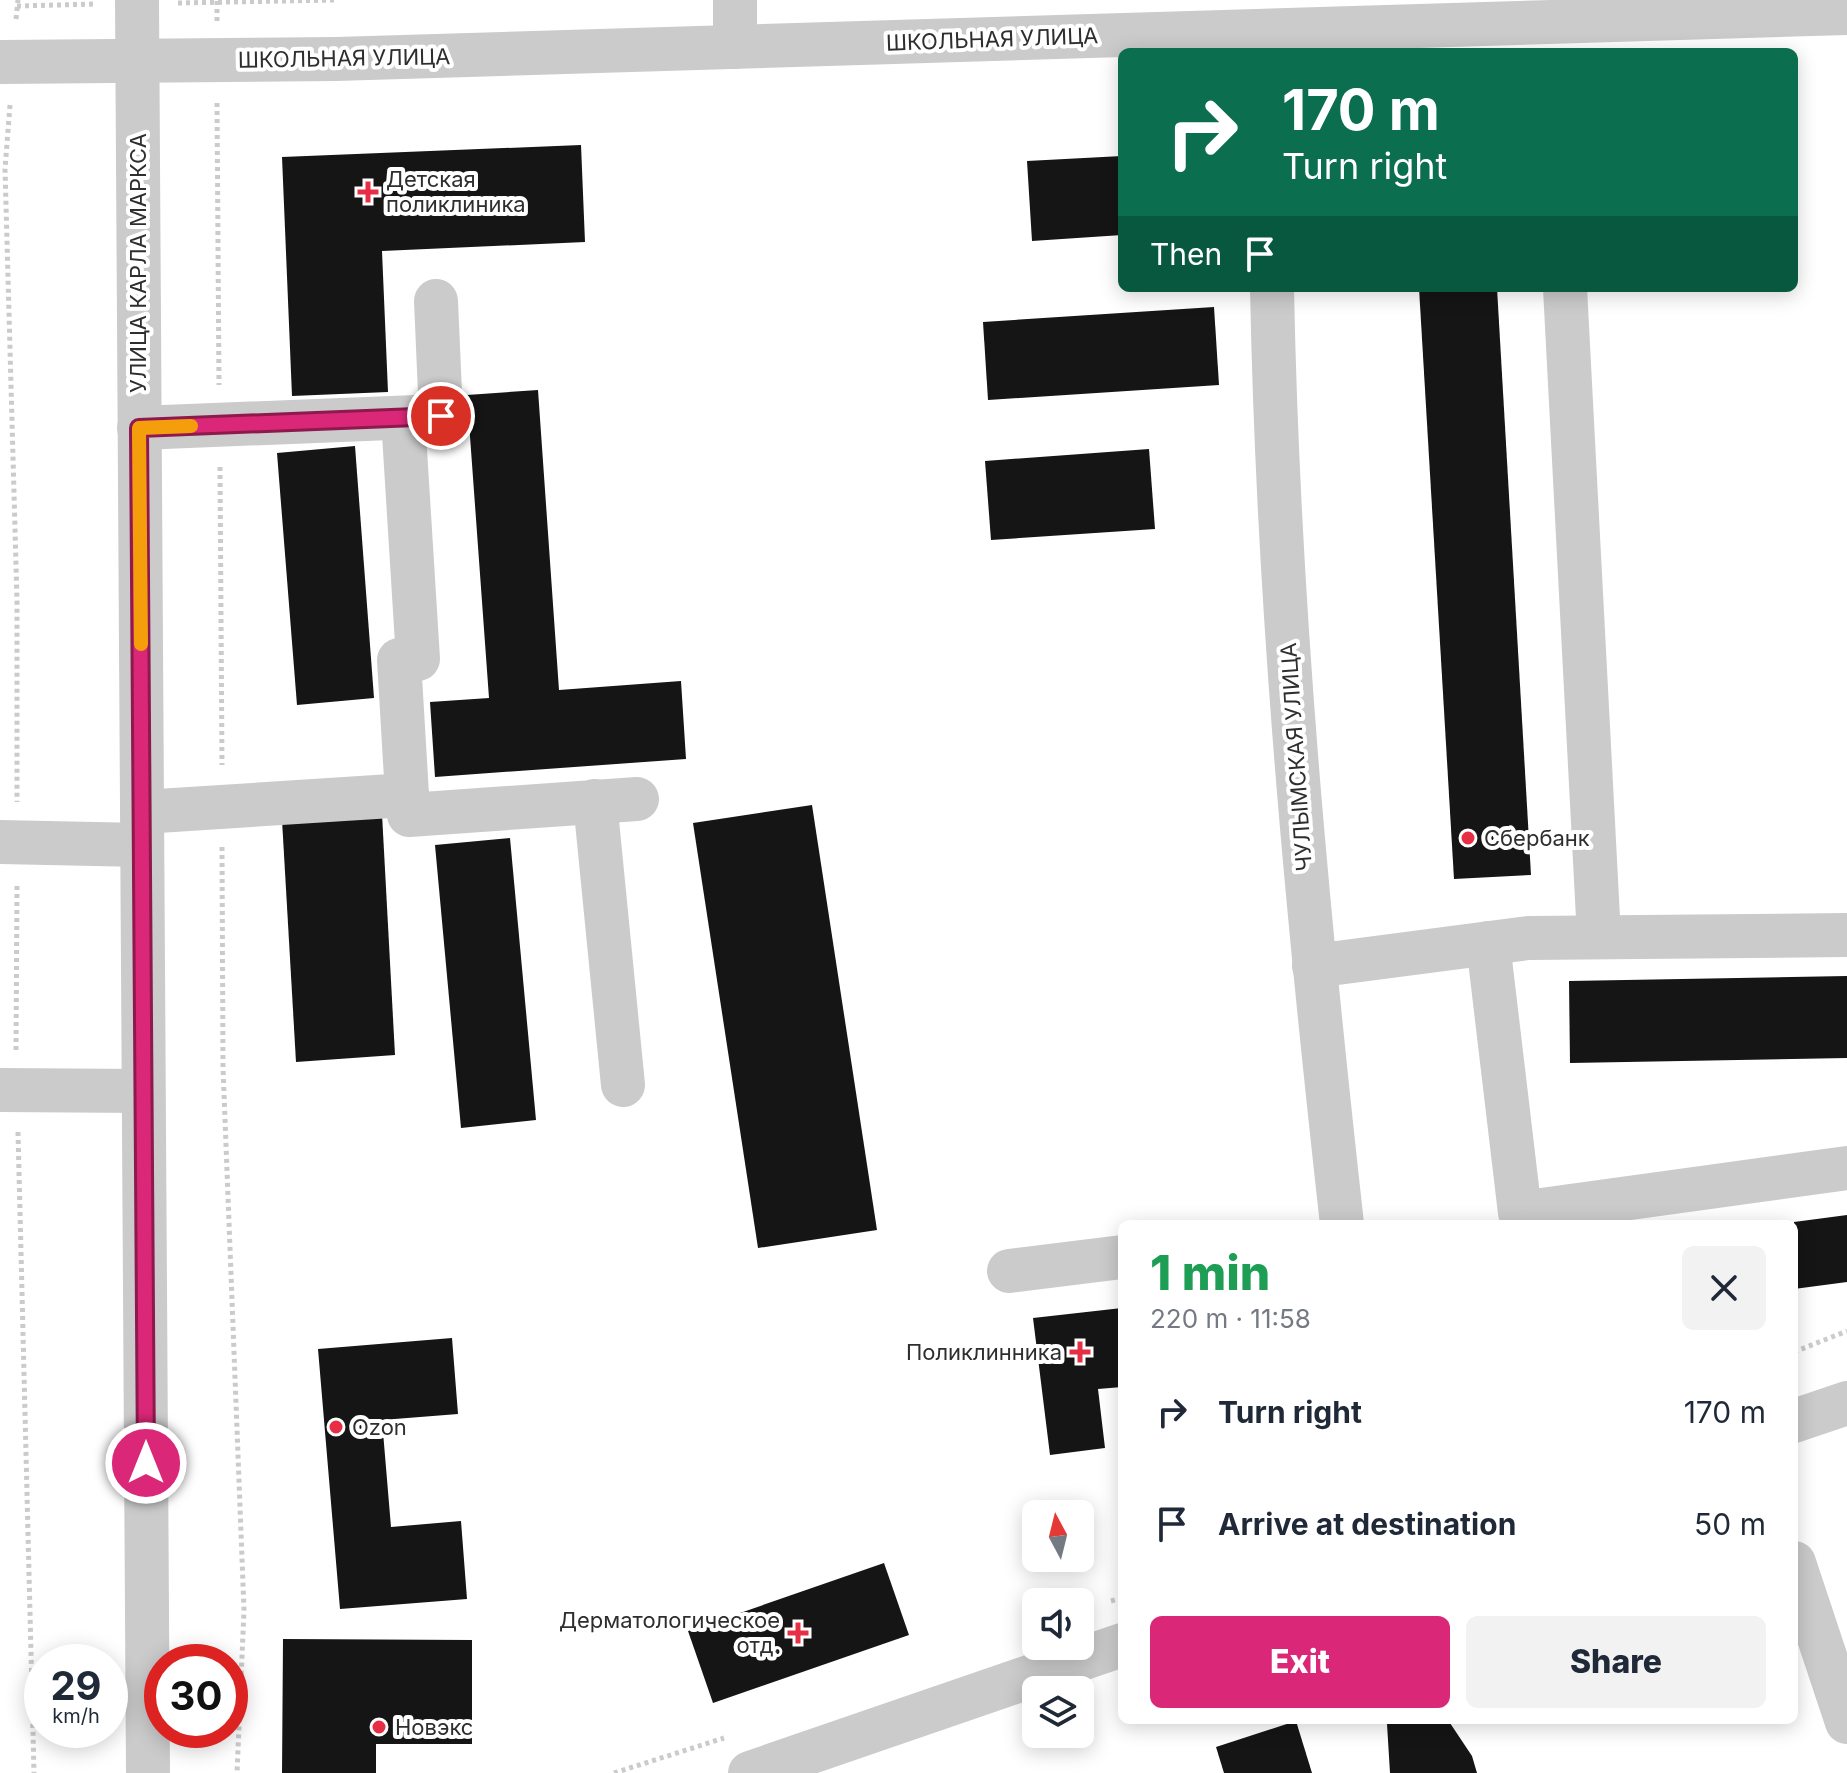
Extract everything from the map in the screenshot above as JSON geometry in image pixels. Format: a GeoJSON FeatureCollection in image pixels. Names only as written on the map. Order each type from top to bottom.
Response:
{"type":"FeatureCollection","features":[{"type":"Feature","properties":{"kind":"street"},"geometry":{"type":"LineString","coordinates":[[735,0],[735,47]]}},
{"type":"Feature","properties":{"kind":"street","name":"УЛИЦА КАРЛА МАРКСА"},"geometry":{"type":"LineString","coordinates":[[136,3],[148,1773]]}},
{"type":"Feature","properties":{"kind":"street","name":"ШКОЛЬНАЯ УЛИЦА"},"geometry":{"type":"LineString","coordinates":[[0,62],[137,63],[735,47],[1267,27],[1454,12],[1552,37],[1602,10],[1771,7],[1847,13]]}},
{"type":"Feature","properties":{"kind":"street","name":"ЧУЛЫМСКАЯ УЛИЦА"},"geometry":{"type":"LineString","coordinates":[[1272,292],[1275,480],[1314,966],[1342,1220]]}},
{"type":"Feature","properties":{"kind":"street"},"geometry":{"type":"LineString","coordinates":[[1565,292],[1599,937]]}},
{"type":"Feature","properties":{"kind":"street"},"geometry":{"type":"LineString","coordinates":[[139,428],[441,416],[436,301]]}},
{"type":"Feature","properties":{"kind":"street"},"geometry":{"type":"LineString","coordinates":[[403,418],[418,659],[399,660],[409,815],[616,800],[623,1085]]}},
{"type":"Feature","properties":{"kind":"street"},"geometry":{"type":"LineString","coordinates":[[0,842],[142,828],[222,807],[407,795]]}},
{"type":"Feature","properties":{"kind":"street"},"geometry":{"type":"LineString","coordinates":[[1314,966],[1528,938],[1847,935]]}},
{"type":"Feature","properties":{"kind":"street"},"geometry":{"type":"LineString","coordinates":[[1488,943],[1520,1213],[1847,1168]]}},
{"type":"Feature","properties":{"kind":"street"},"geometry":{"type":"LineString","coordinates":[[0,1090],[143,1091]]}},
{"type":"Feature","properties":{"kind":"street"},"geometry":{"type":"LineString","coordinates":[[1009,1271],[1118,1257]]}},
{"type":"Feature","properties":{"kind":"street"},"geometry":{"type":"LineString","coordinates":[[1798,1420],[1847,1403]]}},
{"type":"Feature","properties":{"kind":"street"},"geometry":{"type":"LineString","coordinates":[[1798,1575],[1847,1722]]}},
{"type":"Feature","properties":{"kind":"street"},"geometry":{"type":"LineString","coordinates":[[750,1773],[1118,1646]]}},
{"type":"Feature","properties":{"kind":"path"},"geometry":{"type":"LineString","coordinates":[[17,6],[334,0]]}},
{"type":"Feature","properties":{"kind":"path"},"geometry":{"type":"LineString","coordinates":[[217,1],[223,1067],[244,1610],[237,1773]]}},
{"type":"Feature","properties":{"kind":"path"},"geometry":{"type":"LineString","coordinates":[[1798,1350],[1847,1331]]}},
{"type":"Feature","properties":{"kind":"building"},"geometry":{"type":"Polygon","coordinates":[[[581,145],[585,242],[382,251],[388,392],[292,396],[282,157],[581,145]]]}},
{"type":"Feature","properties":{"kind":"building"},"geometry":{"type":"Polygon","coordinates":[[[1118,156],[1118,235],[1032,241],[1027,161],[1118,156]]]}},
{"type":"Feature","properties":{"kind":"building"},"geometry":{"type":"Polygon","coordinates":[[[1419,292],[1497,292],[1531,875],[1454,879],[1419,292]]]}},
{"type":"Feature","properties":{"kind":"building"},"geometry":{"type":"Polygon","coordinates":[[[1214,307],[1219,385],[988,400],[983,322],[1214,307]]]}},
{"type":"Feature","properties":{"kind":"building"},"geometry":{"type":"Polygon","coordinates":[[[538,390],[559,690],[681,681],[686,759],[435,777],[430,702],[489,698],[467,395],[538,390]]]}},
{"type":"Feature","properties":{"kind":"building"},"geometry":{"type":"Polygon","coordinates":[[[355,446],[374,698],[297,705],[277,453],[355,446]]]}},
{"type":"Feature","properties":{"kind":"building"},"geometry":{"type":"Polygon","coordinates":[[[1149,449],[1155,529],[991,540],[985,461],[1149,449]]]}},
{"type":"Feature","properties":{"kind":"building"},"geometry":{"type":"Polygon","coordinates":[[[812,805],[877,1230],[758,1248],[693,823],[812,805]]]}},
{"type":"Feature","properties":{"kind":"building"},"geometry":{"type":"Polygon","coordinates":[[[382,814],[395,1055],[296,1062],[282,820],[382,814]]]}},
{"type":"Feature","properties":{"kind":"building"},"geometry":{"type":"Polygon","coordinates":[[[510,838],[536,1120],[461,1128],[435,845],[510,838]]]}},
{"type":"Feature","properties":{"kind":"building"},"geometry":{"type":"Polygon","coordinates":[[[1847,976],[1847,1058],[1570,1063],[1569,981],[1847,976]]]}},
{"type":"Feature","properties":{"kind":"building"},"geometry":{"type":"Polygon","coordinates":[[[1847,1215],[1847,1282],[1798,1288],[1798,1221],[1847,1215]]]}},
{"type":"Feature","properties":{"kind":"building","name":"Поликлинника"},"geometry":{"type":"Polygon","coordinates":[[[1118,1308],[1118,1387],[1098,1389],[1105,1448],[1050,1455],[1033,1318],[1118,1308]]]}},
{"type":"Feature","properties":{"kind":"building"},"geometry":{"type":"Polygon","coordinates":[[[452,1338],[458,1414],[382,1420],[391,1527],[461,1521],[467,1599],[340,1609],[318,1349],[452,1338]]]}},
{"type":"Feature","properties":{"kind":"building","name":"Дерматологическое отд."},"geometry":{"type":"Polygon","coordinates":[[[884,1563],[909,1635],[713,1703],[688,1631],[884,1563]]]}},
{"type":"Feature","properties":{"kind":"building"},"geometry":{"type":"Polygon","coordinates":[[[283,1639],[472,1640],[472,1744],[376,1744],[376,1773],[282,1773],[283,1639]]]}},
{"type":"Feature","properties":{"kind":"building"},"geometry":{"type":"Polygon","coordinates":[[[1287,1724],[1297,1724],[1312,1773],[1224,1773],[1216,1747],[1287,1724]]]}},
{"type":"Feature","properties":{"kind":"building"},"geometry":{"type":"Polygon","coordinates":[[[1387,1724],[1451,1724],[1472,1756],[1477,1773],[1390,1773],[1387,1724]]]}},
{"type":"Feature","properties":{"kind":"slow traffic"},"geometry":{"type":"LineString","coordinates":[[141,644],[139,428],[191,426]]}},
{"type":"Feature","properties":{"kind":"place","name":"Детская поликлиника"},"geometry":{"type":"Point","coordinates":[368,192]}},
{"type":"Feature","properties":{"kind":"place","name":"Сбербанк"},"geometry":{"type":"Point","coordinates":[1468,838]}},
{"type":"Feature","properties":{"kind":"place","name":"Поликлинника"},"geometry":{"type":"Point","coordinates":[1080,1352]}},
{"type":"Feature","properties":{"kind":"place","name":"Ozon"},"geometry":{"type":"Point","coordinates":[336,1427]}},
{"type":"Feature","properties":{"kind":"place","name":"Дерматологическое отд."},"geometry":{"type":"Point","coordinates":[798,1633]}},
{"type":"Feature","properties":{"kind":"place","name":"Новэкс"},"geometry":{"type":"Point","coordinates":[379,1727]}},
{"type":"Feature","properties":{"kind":"route"},"geometry":{"type":"LineString","coordinates":[[146,1463],[139,428],[441,416]]}}]}
